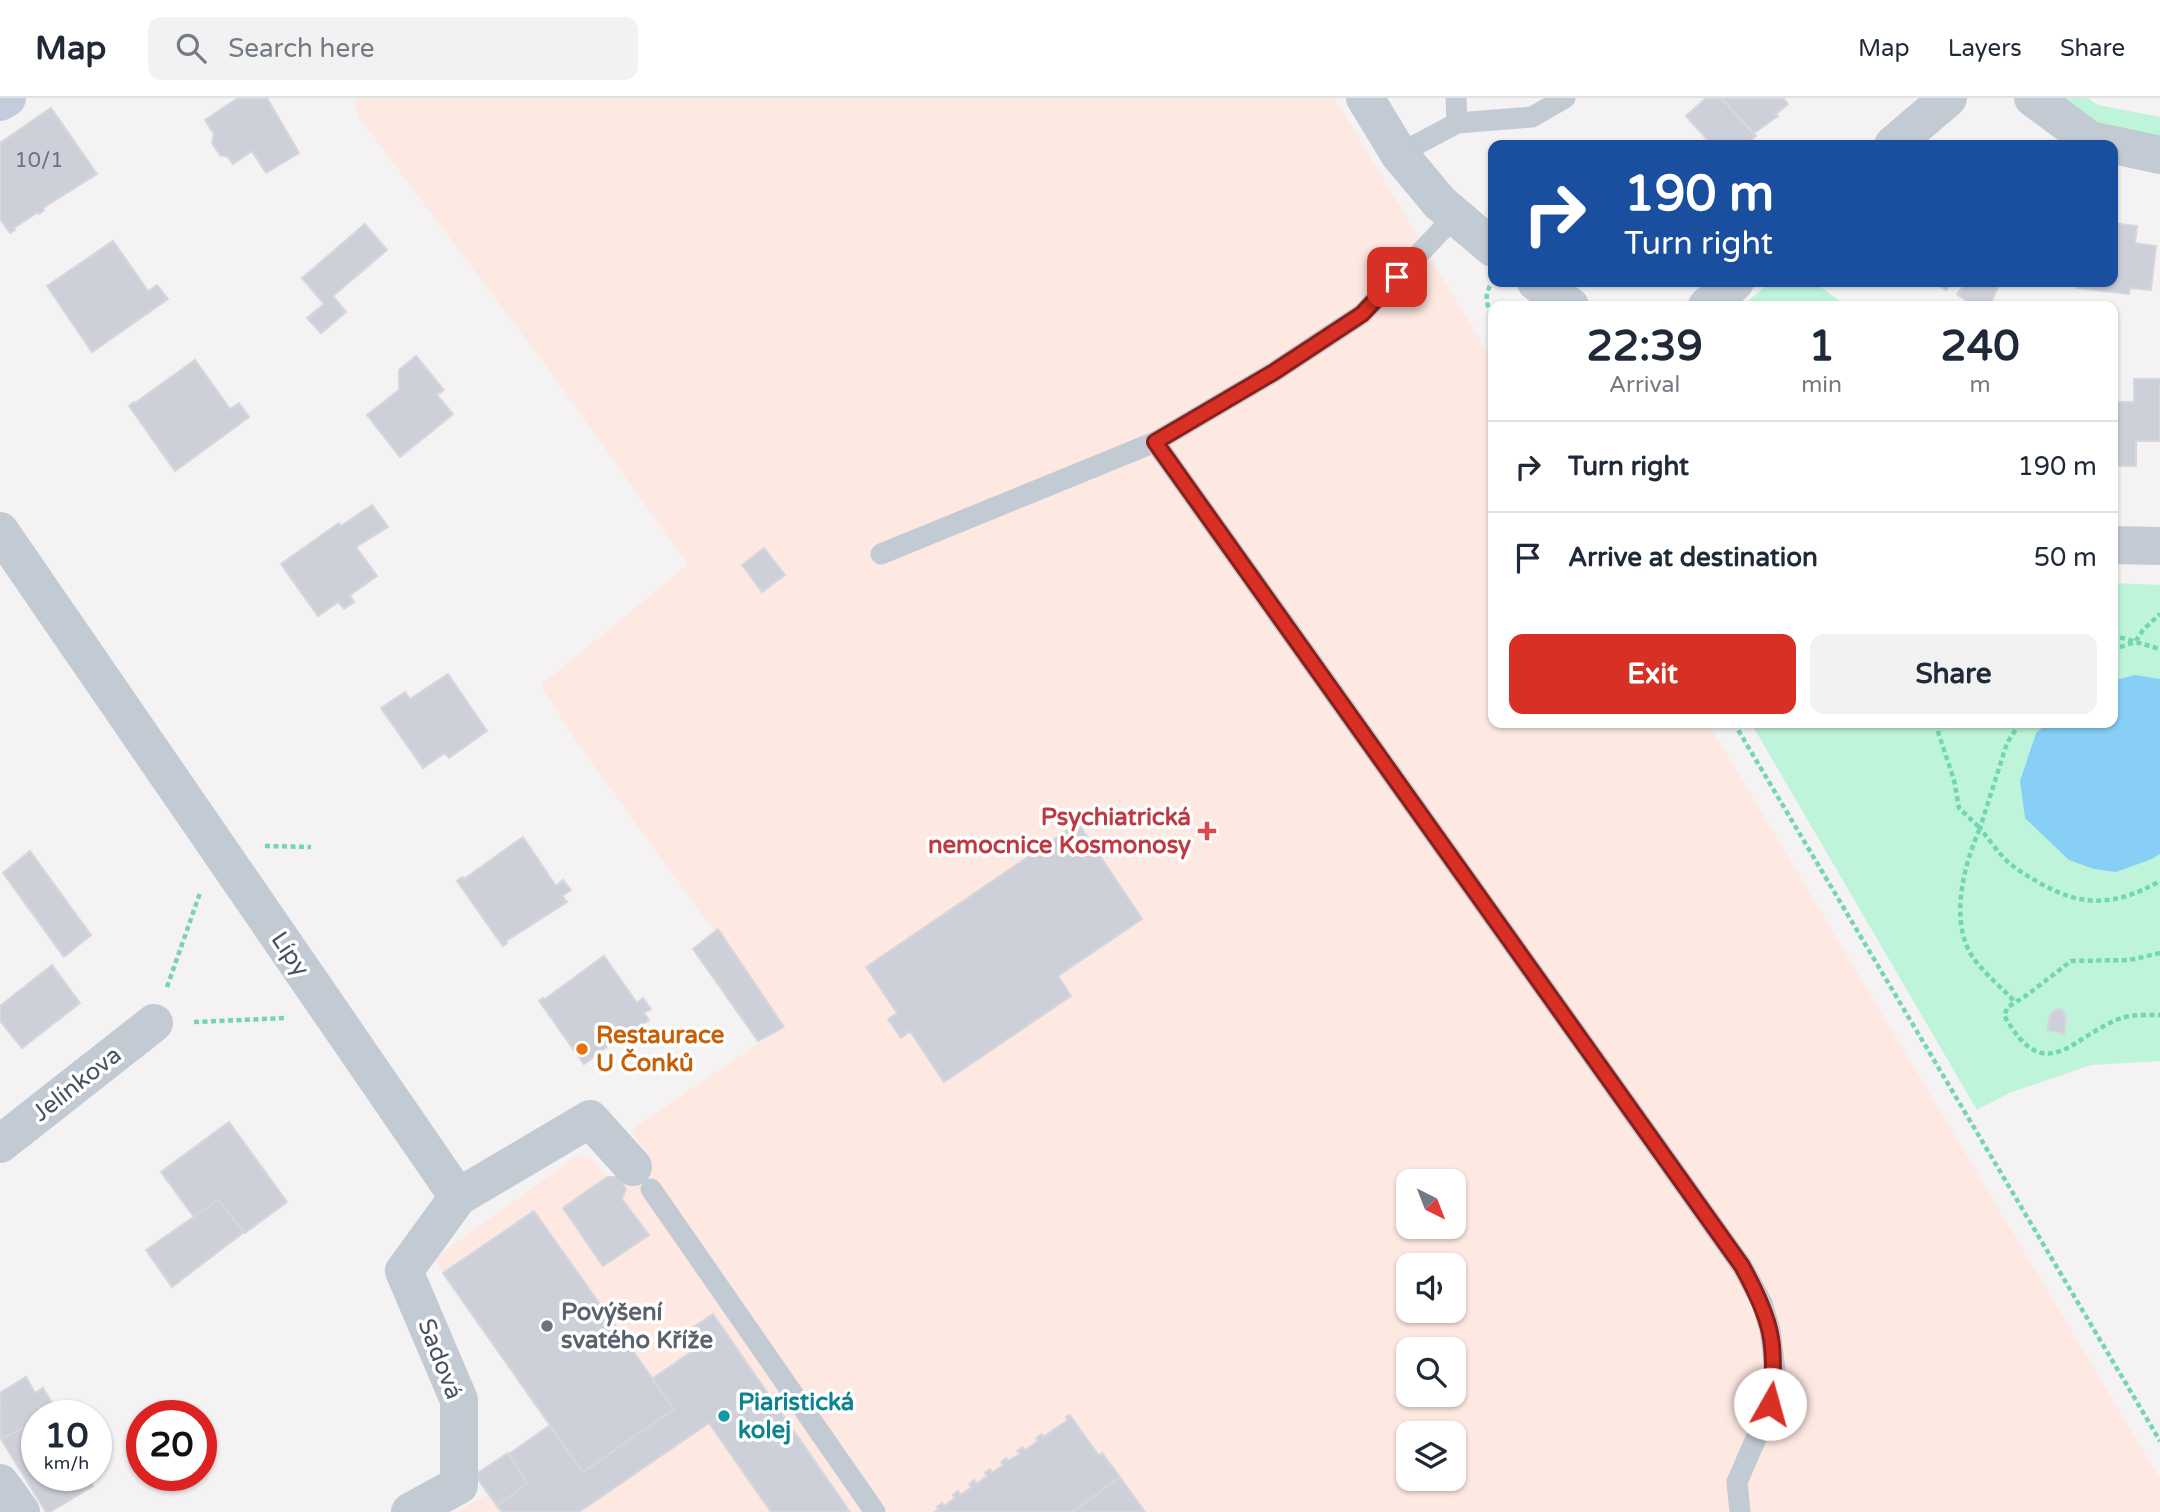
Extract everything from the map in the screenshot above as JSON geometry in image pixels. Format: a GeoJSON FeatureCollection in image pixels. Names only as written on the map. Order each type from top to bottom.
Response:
{"type":"FeatureCollection","features":[{"type":"Feature","properties":{"kind":"main road"},"geometry":{"type":"LineString","coordinates":[[0,102],[7,98]]}},
{"type":"Feature","properties":{"kind":"street"},"geometry":{"type":"LineString","coordinates":[[1365,98],[1399,154],[1440,203],[1488,244]]}},
{"type":"Feature","properties":{"kind":"street"},"geometry":{"type":"LineString","coordinates":[[1899,140],[1948,98]]}},
{"type":"Feature","properties":{"kind":"street"},"geometry":{"type":"LineString","coordinates":[[2033,98],[2090,140]]}},
{"type":"Feature","properties":{"kind":"street"},"geometry":{"type":"LineString","coordinates":[[2118,146],[2160,155]]}},
{"type":"Feature","properties":{"kind":"street"},"geometry":{"type":"LineString","coordinates":[[1543,287],[1563,301]]}},
{"type":"Feature","properties":{"kind":"street"},"geometry":{"type":"LineString","coordinates":[[1713,301],[1729,287]]}},
{"type":"Feature","properties":{"kind":"street","name":"Lípy"},"geometry":{"type":"LineString","coordinates":[[0,531],[458,1197]]}},
{"type":"Feature","properties":{"kind":"street"},"geometry":{"type":"LineString","coordinates":[[2118,545],[2160,546]]}},
{"type":"Feature","properties":{"kind":"street","name":"Jelínkova"},"geometry":{"type":"LineString","coordinates":[[0,1144],[154,1023]]}},
{"type":"Feature","properties":{"kind":"street"},"geometry":{"type":"LineString","coordinates":[[458,1197],[590,1119],[642,1178]]}},
{"type":"Feature","properties":{"kind":"street","name":"Sadová"},"geometry":{"type":"LineString","coordinates":[[410,1512],[459,1485],[459,1400],[404,1271],[458,1197]]}},
{"type":"Feature","properties":{"kind":"street"},"geometry":{"type":"LineString","coordinates":[[0,1483],[21,1512]]}},
{"type":"Feature","properties":{"kind":"lane"},"geometry":{"type":"LineString","coordinates":[[1456,98],[1457,123]]}},
{"type":"Feature","properties":{"kind":"lane"},"geometry":{"type":"LineString","coordinates":[[1399,154],[1457,123],[1532,117],[1565,98]]}},
{"type":"Feature","properties":{"kind":"lane"},"geometry":{"type":"LineString","coordinates":[[881,554],[1155,442],[1274,372],[1362,314],[1455,216]]}},
{"type":"Feature","properties":{"kind":"lane"},"geometry":{"type":"LineString","coordinates":[[1155,442],[1734,1255],[1762,1303],[1770,1330],[1775,1369],[1770,1404],[1737,1482],[1740,1512]]}},
{"type":"Feature","properties":{"kind":"lane"},"geometry":{"type":"LineString","coordinates":[[642,1178],[875,1512]]}},
{"type":"Feature","properties":{"kind":"path"},"geometry":{"type":"LineString","coordinates":[[1488,309],[1486,292],[1489,287]]}},
{"type":"Feature","properties":{"kind":"path"},"geometry":{"type":"LineString","coordinates":[[2118,648],[2135,642],[2160,614]]}},
{"type":"Feature","properties":{"kind":"path"},"geometry":{"type":"LineString","coordinates":[[2118,637],[2160,649]]}},
{"type":"Feature","properties":{"kind":"path"},"geometry":{"type":"LineString","coordinates":[[1737,728],[2160,1441]]}},
{"type":"Feature","properties":{"kind":"path"},"geometry":{"type":"LineString","coordinates":[[1937,728],[1954,780],[1959,808],[1980,828],[2004,859],[2024,874],[2056,893],[2075,900],[2097,902],[2121,898],[2160,881]]}},
{"type":"Feature","properties":{"kind":"path"},"geometry":{"type":"LineString","coordinates":[[2015,1002],[1986,973],[1966,944],[1961,901],[1963,876],[2007,743],[2017,728]]}},
{"type":"Feature","properties":{"kind":"path"},"geometry":{"type":"LineString","coordinates":[[258,846],[311,847]]}},
{"type":"Feature","properties":{"kind":"path"},"geometry":{"type":"LineString","coordinates":[[202,888],[154,1023],[333,1016]]}},
{"type":"Feature","properties":{"kind":"path"},"geometry":{"type":"LineString","coordinates":[[2160,953],[2130,960],[2071,961],[2008,1007],[2004,1015],[2029,1048],[2043,1053],[2066,1051],[2121,1018],[2160,1015]]}},
{"type":"Feature","properties":{"kind":"shaded area","name":"Psychiatrická nemocnice Kosmonosy"},"geometry":{"type":"Polygon","coordinates":[[[355,98],[1335,98],[1488,354],[1488,728],[1711,728],[2160,1479],[2160,1512],[456,1512],[488,1495],[475,1475],[549,1426],[434,1259],[575,1157],[592,1158],[607,1177],[619,1177],[648,1156],[631,1130],[784,1026],[718,929],[714,931],[571,734],[541,685],[688,565],[545,364],[358,116],[355,98]]]}},
{"type":"Feature","properties":{"kind":"green space"},"geometry":{"type":"Polygon","coordinates":[[[2062,98],[2088,98],[2098,105],[2160,117],[2160,139],[2093,122],[2062,98]]]}},
{"type":"Feature","properties":{"kind":"green space"},"geometry":{"type":"Polygon","coordinates":[[[1765,287],[1820,287],[1840,301],[1748,301],[1765,287]]]}},
{"type":"Feature","properties":{"kind":"green space"},"geometry":{"type":"Polygon","coordinates":[[[2118,583],[2160,585],[2160,1061],[2091,1065],[2009,1093],[1977,1110],[1754,728],[2118,728],[2118,583]]]}},
{"type":"Feature","properties":{"kind":"water"},"geometry":{"type":"Polygon","coordinates":[[[2135,675],[2160,679],[2160,854],[2116,872],[2094,869],[2069,860],[2025,818],[2020,781],[2036,733],[2042,728],[2118,728],[2118,679],[2135,675]]]}},
{"type":"Feature","properties":{"kind":"building"},"geometry":{"type":"Polygon","coordinates":[[[238,98],[267,98],[299,153],[266,173],[252,151],[233,164],[228,157],[220,155],[212,143],[214,134],[205,120],[238,98]]]}},
{"type":"Feature","properties":{"kind":"building"},"geometry":{"type":"Polygon","coordinates":[[[1706,98],[1721,98],[1756,136],[1751,140],[1708,140],[1686,116],[1706,98]]]}},
{"type":"Feature","properties":{"kind":"building"},"geometry":{"type":"Polygon","coordinates":[[[1722,98],[1783,98],[1788,104],[1776,114],[1778,116],[1753,134],[1722,98]]]}},
{"type":"Feature","properties":{"kind":"building"},"geometry":{"type":"Polygon","coordinates":[[[51,108],[97,174],[43,208],[39,214],[38,212],[10,233],[0,219],[0,143],[51,108]]]}},
{"type":"Feature","properties":{"kind":"building"},"geometry":{"type":"Polygon","coordinates":[[[365,224],[387,250],[333,296],[346,312],[321,333],[307,318],[324,304],[302,278],[365,224]]]}},
{"type":"Feature","properties":{"kind":"building"},"geometry":{"type":"Polygon","coordinates":[[[2118,224],[2137,226],[2135,243],[2156,246],[2151,290],[2130,288],[2129,294],[2077,288],[2118,287],[2118,224]]]}},
{"type":"Feature","properties":{"kind":"building"},"geometry":{"type":"Polygon","coordinates":[[[113,241],[148,291],[157,285],[168,299],[92,352],[47,286],[113,241]]]}},
{"type":"Feature","properties":{"kind":"building"},"geometry":{"type":"Polygon","coordinates":[[[1963,287],[1998,287],[1992,301],[1967,301],[1957,294],[1963,287]]]}},
{"type":"Feature","properties":{"kind":"building"},"geometry":{"type":"Polygon","coordinates":[[[416,356],[444,390],[437,395],[453,414],[400,457],[367,415],[399,390],[399,370],[416,356]]]}},
{"type":"Feature","properties":{"kind":"building"},"geometry":{"type":"Polygon","coordinates":[[[195,360],[230,409],[239,403],[249,417],[175,471],[129,406],[195,360]]]}},
{"type":"Feature","properties":{"kind":"building"},"geometry":{"type":"Polygon","coordinates":[[[2134,379],[2160,379],[2160,441],[2136,441],[2136,466],[2118,466],[2118,402],[2134,402],[2134,379]]]}},
{"type":"Feature","properties":{"kind":"building"},"geometry":{"type":"Polygon","coordinates":[[[372,505],[388,527],[356,547],[377,576],[350,595],[354,602],[344,609],[338,602],[318,616],[281,564],[339,523],[341,526],[372,505]]]}},
{"type":"Feature","properties":{"kind":"building"},"geometry":{"type":"Polygon","coordinates":[[[764,548],[785,575],[762,592],[742,565],[764,548]]]}},
{"type":"Feature","properties":{"kind":"building"},"geometry":{"type":"Polygon","coordinates":[[[448,674],[487,731],[449,758],[445,753],[423,768],[381,708],[405,692],[410,699],[448,674]]]}},
{"type":"Feature","properties":{"kind":"building"},"geometry":{"type":"Polygon","coordinates":[[[1078,823],[1142,919],[1058,976],[1071,996],[944,1082],[910,1031],[901,1038],[888,1019],[897,1013],[866,967],[1078,823]]]}},
{"type":"Feature","properties":{"kind":"building"},"geometry":{"type":"Polygon","coordinates":[[[523,837],[556,886],[563,880],[571,890],[562,896],[567,902],[506,941],[503,946],[457,881],[462,877],[464,879],[523,837]]]}},
{"type":"Feature","properties":{"kind":"building"},"geometry":{"type":"Polygon","coordinates":[[[30,851],[91,935],[64,957],[3,873],[30,851]]]}},
{"type":"Feature","properties":{"kind":"building"},"geometry":{"type":"Polygon","coordinates":[[[718,929],[784,1027],[758,1041],[693,949],[718,929]]]}},
{"type":"Feature","properties":{"kind":"building"},"geometry":{"type":"Polygon","coordinates":[[[604,956],[637,1003],[643,998],[651,1009],[644,1013],[649,1020],[584,1064],[539,1001],[604,956]]]}},
{"type":"Feature","properties":{"kind":"building"},"geometry":{"type":"Polygon","coordinates":[[[52,965],[80,1003],[22,1048],[0,1021],[0,1006],[52,965]]]}},
{"type":"Feature","properties":{"kind":"building"},"geometry":{"type":"Polygon","coordinates":[[[2060,1009],[2064,1011],[2066,1018],[2064,1034],[2047,1030],[2050,1015],[2060,1009]]]}},
{"type":"Feature","properties":{"kind":"building"},"geometry":{"type":"Polygon","coordinates":[[[229,1122],[287,1202],[245,1233],[218,1200],[194,1217],[161,1172],[229,1122]]]}},
{"type":"Feature","properties":{"kind":"building"},"geometry":{"type":"Polygon","coordinates":[[[607,1177],[618,1177],[626,1189],[622,1199],[649,1235],[603,1266],[563,1208],[607,1177]]]}},
{"type":"Feature","properties":{"kind":"building"},"geometry":{"type":"Polygon","coordinates":[[[218,1200],[244,1232],[172,1287],[146,1250],[218,1200]]]}},
{"type":"Feature","properties":{"kind":"building","name":"Povýšení svatého Kříže"},"geometry":{"type":"Polygon","coordinates":[[[534,1211],[674,1409],[583,1472],[443,1273],[534,1211]]]}},
{"type":"Feature","properties":{"kind":"building","name":"Piaristická kolej"},"geometry":{"type":"Polygon","coordinates":[[[713,1314],[850,1512],[771,1512],[709,1423],[579,1512],[502,1512],[497,1506],[527,1483],[509,1454],[549,1426],[583,1472],[674,1409],[652,1379],[691,1352],[680,1336],[713,1314]]]}},
{"type":"Feature","properties":{"kind":"building"},"geometry":{"type":"Polygon","coordinates":[[[26,1377],[35,1393],[43,1388],[50,1400],[21,1400],[21,1429],[1,1439],[0,1393],[26,1377]]]}},
{"type":"Feature","properties":{"kind":"building"},"geometry":{"type":"Polygon","coordinates":[[[1070,1415],[1099,1456],[1102,1453],[1120,1477],[1072,1512],[935,1512],[942,1503],[944,1506],[955,1498],[953,1495],[958,1491],[960,1495],[972,1487],[969,1484],[974,1480],[977,1484],[987,1476],[985,1473],[990,1469],[992,1473],[1003,1465],[1001,1462],[1006,1458],[1008,1461],[1020,1454],[1017,1451],[1022,1447],[1025,1450],[1038,1441],[1036,1438],[1042,1434],[1043,1437],[1068,1420],[1066,1417],[1070,1415]]]}},
{"type":"Feature","properties":{"kind":"building"},"geometry":{"type":"Polygon","coordinates":[[[21,1429],[21,1471],[1,1439],[21,1429]]]}},
{"type":"Feature","properties":{"kind":"building"},"geometry":{"type":"Polygon","coordinates":[[[508,1453],[527,1483],[497,1506],[475,1475],[508,1453]]]}},
{"type":"Feature","properties":{"kind":"building"},"geometry":{"type":"Polygon","coordinates":[[[1120,1477],[1145,1512],[1072,1512],[1120,1477]]]}},
{"type":"Feature","properties":{"kind":"building"},"geometry":{"type":"Polygon","coordinates":[[[33,1491],[85,1491],[50,1512],[46,1512],[33,1491]]]}},
{"type":"Feature","properties":{"kind":"place","name":"Psychiatrická nemocnice Kosmonosy"},"geometry":{"type":"Point","coordinates":[1207,831]}},
{"type":"Feature","properties":{"kind":"place","name":"Restaurace U Čonků"},"geometry":{"type":"Point","coordinates":[582,1049]}},
{"type":"Feature","properties":{"kind":"place","name":"Povýšení svatého Kříže"},"geometry":{"type":"Point","coordinates":[547,1326]}},
{"type":"Feature","properties":{"kind":"place","name":"Piaristická kolej"},"geometry":{"type":"Point","coordinates":[724,1416]}},
{"type":"Feature","properties":{"kind":"route"},"geometry":{"type":"LineString","coordinates":[[1397,277],[1362,314],[1274,372],[1155,442],[1742,1266],[1762,1303],[1770,1330],[1775,1369],[1770,1404]]}}]}
